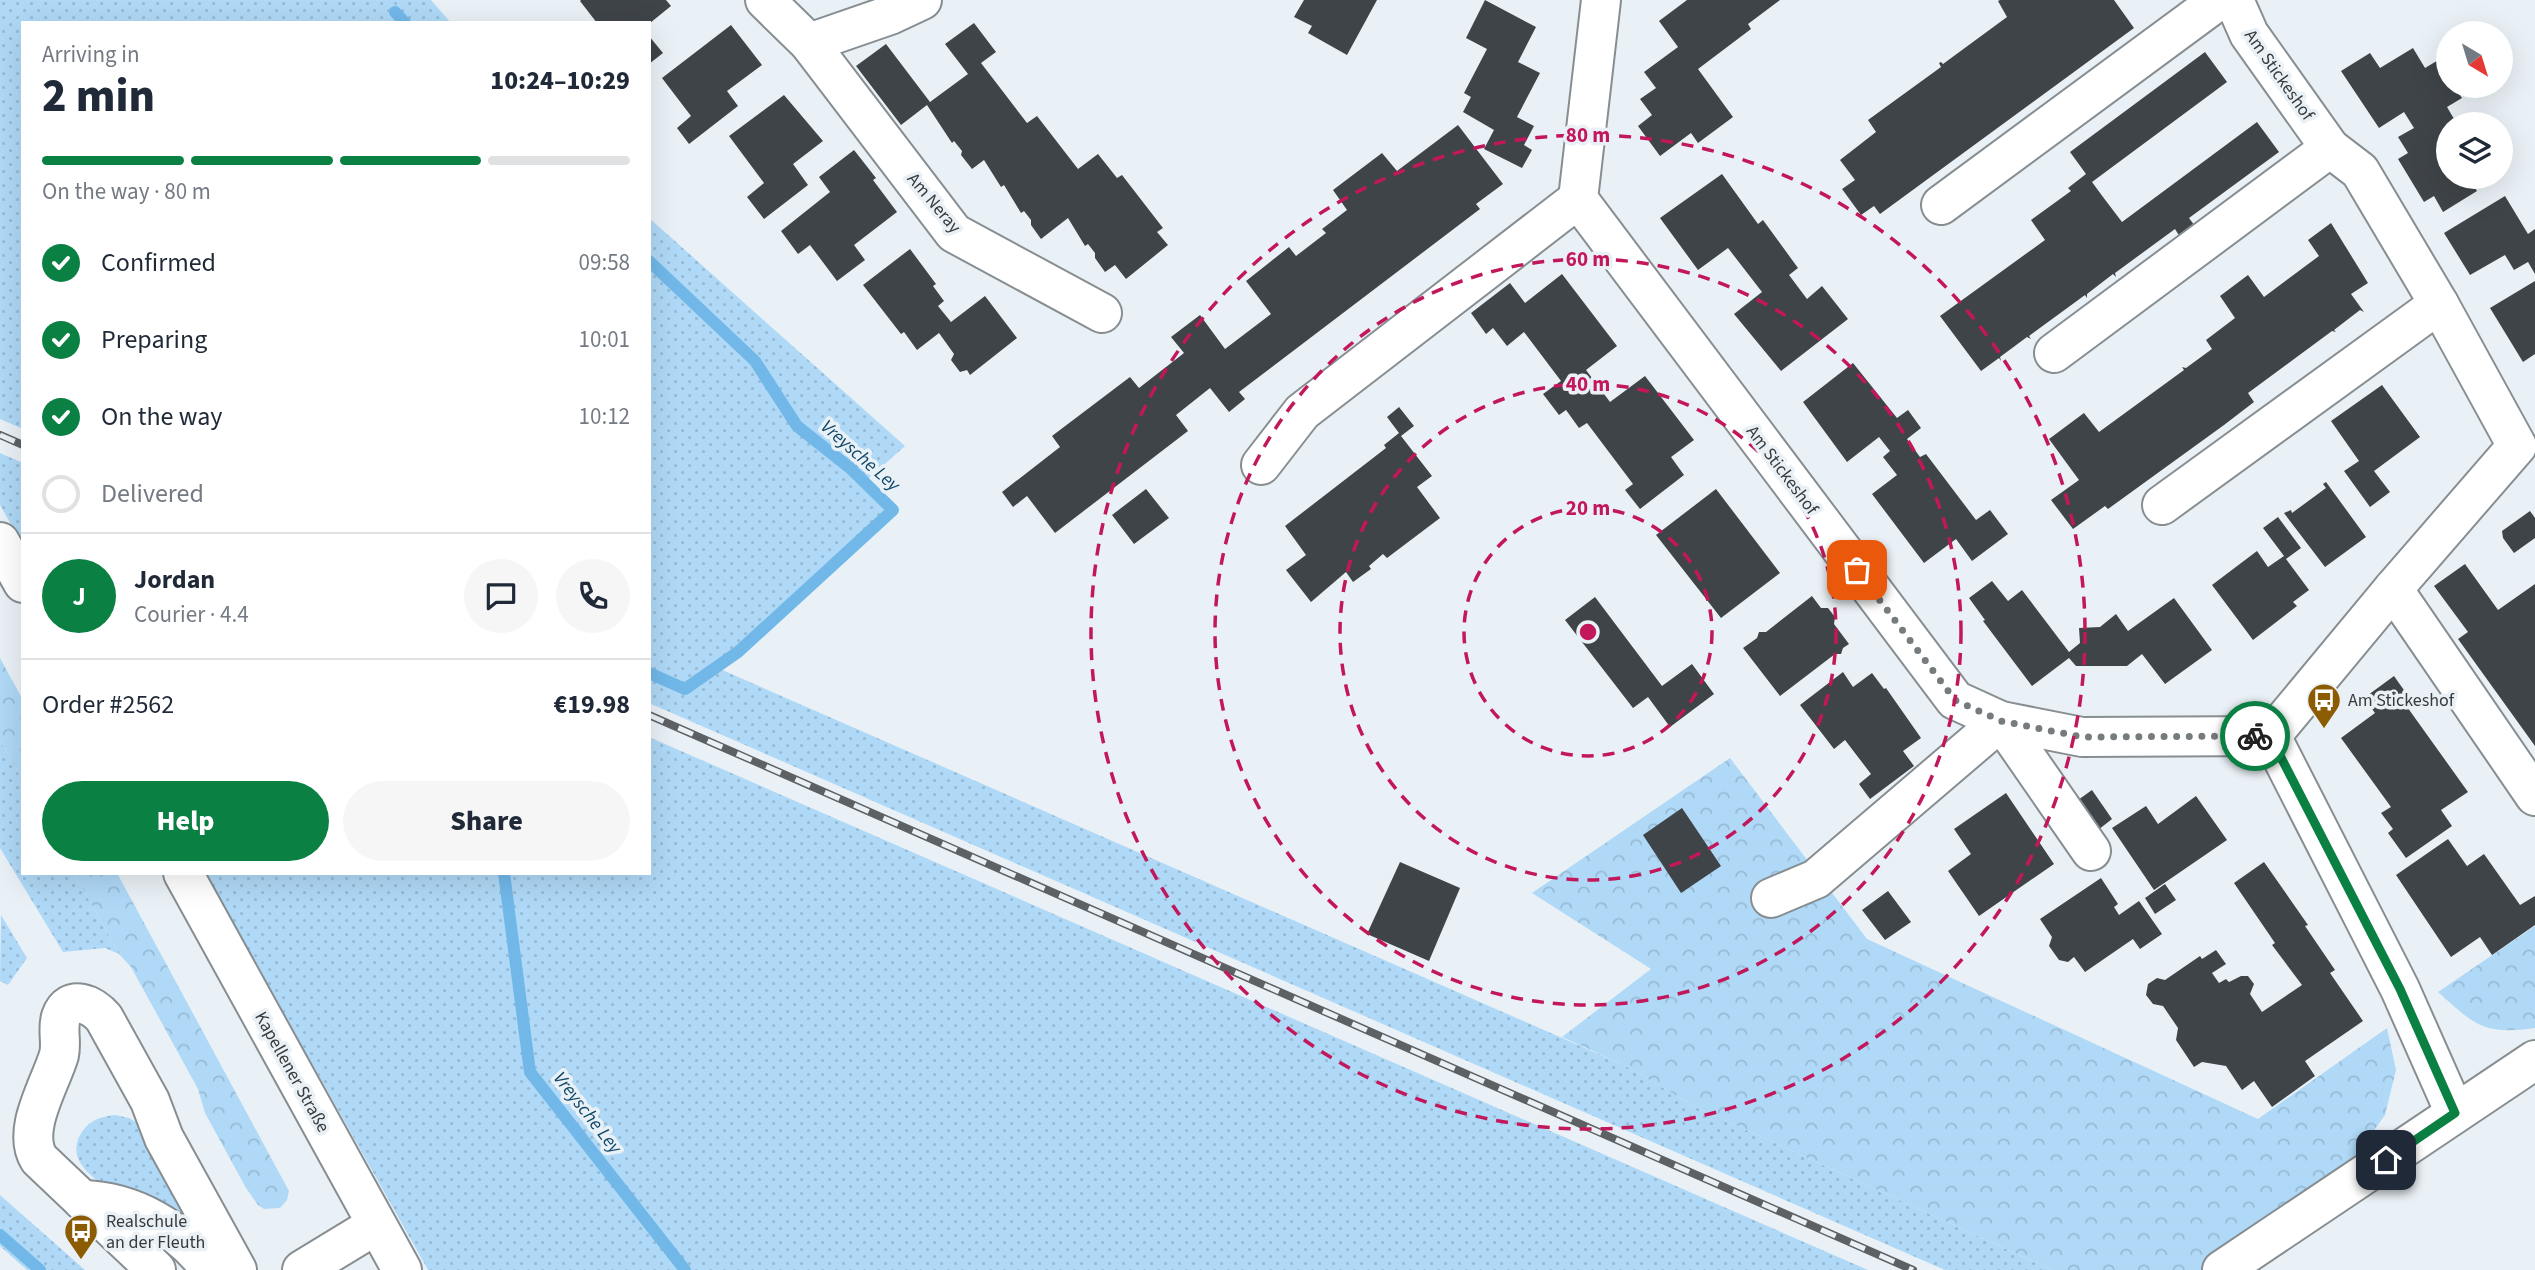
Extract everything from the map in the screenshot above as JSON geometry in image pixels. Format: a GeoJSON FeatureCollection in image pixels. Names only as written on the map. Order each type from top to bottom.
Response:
{"type":"FeatureCollection","features":[{"type":"Feature","properties":{"kind":"street","name":"Am Neray"},"geometry":{"type":"LineString","coordinates":[[765,0],[809,43],[954,233],[1102,313]]}},
{"type":"Feature","properties":{"kind":"street"},"geometry":{"type":"LineString","coordinates":[[809,43],[890,15],[922,0]]}},
{"type":"Feature","properties":{"kind":"street"},"geometry":{"type":"LineString","coordinates":[[1261,465],[1302,412],[1578,199],[1601,0]]}},
{"type":"Feature","properties":{"kind":"street"},"geometry":{"type":"LineString","coordinates":[[1941,205],[2219,0]]}},
{"type":"Feature","properties":{"kind":"street","name":"Am Stickeshof"},"geometry":{"type":"LineString","coordinates":[[1578,199],[1955,700],[2001,721],[2082,737],[2270,736],[2393,589],[2529,452],[2360,171],[2330,148],[2249,34],[2234,0]]}},
{"type":"Feature","properties":{"kind":"street"},"geometry":{"type":"LineString","coordinates":[[2054,353],[2330,148]]}},
{"type":"Feature","properties":{"kind":"street"},"geometry":{"type":"LineString","coordinates":[[2162,505],[2439,304]]}},
{"type":"Feature","properties":{"kind":"street"},"geometry":{"type":"LineString","coordinates":[[0,542],[21,579]]}},
{"type":"Feature","properties":{"kind":"street"},"geometry":{"type":"LineString","coordinates":[[2393,589],[2535,796]]}},
{"type":"Feature","properties":{"kind":"street"},"geometry":{"type":"LineString","coordinates":[[1771,898],[1816,879],[2001,721],[2091,850]]}},
{"type":"Feature","properties":{"kind":"street"},"geometry":{"type":"LineString","coordinates":[[2270,736],[2400,989],[2455,1113]]}},
{"type":"Feature","properties":{"kind":"street","name":"Kapellener Straße"},"geometry":{"type":"LineString","coordinates":[[184,875],[402,1270]]}},
{"type":"Feature","properties":{"kind":"street"},"geometry":{"type":"LineString","coordinates":[[156,1270],[39,1159],[33,1148],[32,1136],[59,1053],[61,1017],[74,1003],[86,1003],[104,1018],[150,1101],[164,1138],[237,1270]]}},
{"type":"Feature","properties":{"kind":"street"},"geometry":{"type":"LineString","coordinates":[[2222,1270],[2535,1060]]}},
{"type":"Feature","properties":{"kind":"street"},"geometry":{"type":"LineString","coordinates":[[82,1200],[105,1201],[126,1207],[174,1231],[198,1252],[211,1270]]}},
{"type":"Feature","properties":{"kind":"street"},"geometry":{"type":"LineString","coordinates":[[302,1270],[376,1225]]}},
{"type":"Feature","properties":{"kind":"green space"},"geometry":{"type":"Polygon","coordinates":[[[0,0],[431,0],[449,21],[21,21],[21,428],[0,419],[0,0]]]}},
{"type":"Feature","properties":{"kind":"green space"},"geometry":{"type":"Polygon","coordinates":[[[651,220],[905,446],[868,479],[898,509],[742,654],[720,669],[1626,1066],[1692,1105],[2052,1270],[1945,1270],[651,704],[651,220]]]}},
{"type":"Feature","properties":{"kind":"green space"},"geometry":{"type":"Polygon","coordinates":[[[0,453],[21,462],[21,542],[0,505],[0,453]]]}},
{"type":"Feature","properties":{"kind":"green space"},"geometry":{"type":"Polygon","coordinates":[[[0,658],[21,696],[21,777],[0,740],[0,658]]]}},
{"type":"Feature","properties":{"kind":"green space"},"geometry":{"type":"Polygon","coordinates":[[[651,738],[1868,1270],[428,1270],[206,875],[651,875],[651,738]]]}},
{"type":"Feature","properties":{"kind":"green space"},"geometry":{"type":"Polygon","coordinates":[[[0,740],[21,777],[21,875],[75,875],[119,954],[105,948],[63,952],[0,848],[0,740]]]}},
{"type":"Feature","properties":{"kind":"green space"},"geometry":{"type":"Polygon","coordinates":[[[1730,758],[1867,939],[2258,1119],[2387,1028],[2396,1070],[2385,1115],[2360,1150],[2351,1168],[2261,1233],[2201,1270],[2052,1270],[1692,1105],[1626,1066],[1562,1037],[1651,969],[1532,893],[1730,758]]]}},
{"type":"Feature","properties":{"kind":"green space"},"geometry":{"type":"Polygon","coordinates":[[[75,875],[118,875],[289,1191],[287,1200],[280,1208],[264,1209],[246,1188],[205,1113],[198,1089],[131,967],[119,954],[75,875]]]}},
{"type":"Feature","properties":{"kind":"green space"},"geometry":{"type":"Polygon","coordinates":[[[1,915],[27,958],[8,985],[0,981],[1,915]]]}},
{"type":"Feature","properties":{"kind":"green space"},"geometry":{"type":"Polygon","coordinates":[[[2535,926],[2535,1028],[2491,1029],[2472,1020],[2438,992],[2535,926]]]}},
{"type":"Feature","properties":{"kind":"green space"},"geometry":{"type":"Polygon","coordinates":[[[115,1115],[129,1118],[142,1126],[184,1209],[176,1215],[165,1214],[122,1195],[91,1176],[81,1164],[76,1151],[82,1132],[94,1121],[115,1115]]]}},
{"type":"Feature","properties":{"kind":"green space"},"geometry":{"type":"Polygon","coordinates":[[[0,1195],[85,1270],[27,1270],[0,1246],[0,1195]]]}},
{"type":"Feature","properties":{"kind":"building"},"geometry":{"type":"Polygon","coordinates":[[[666,0],[671,6],[651,22],[595,21],[580,1],[666,0]]]}},
{"type":"Feature","properties":{"kind":"building"},"geometry":{"type":"Polygon","coordinates":[[[1304,0],[1377,0],[1347,55],[1308,33],[1312,26],[1294,17],[1304,0]]]}},
{"type":"Feature","properties":{"kind":"building"},"geometry":{"type":"Polygon","coordinates":[[[1485,0],[1536,27],[1518,62],[1540,73],[1517,117],[1534,126],[1524,145],[1532,150],[1522,168],[1484,149],[1494,130],[1463,112],[1471,97],[1464,93],[1487,49],[1466,38],[1485,0]]]}},
{"type":"Feature","properties":{"kind":"building"},"geometry":{"type":"Polygon","coordinates":[[[1687,0],[1780,0],[1748,24],[1751,29],[1698,69],[1733,117],[1698,143],[1691,133],[1660,156],[1638,126],[1652,115],[1640,99],[1656,88],[1644,72],[1678,47],[1659,21],[1687,0]]]}},
{"type":"Feature","properties":{"kind":"building"},"geometry":{"type":"Polygon","coordinates":[[[2114,0],[2134,28],[1880,214],[1874,206],[1861,215],[1842,189],[1855,180],[1840,160],[1876,132],[1868,120],[1941,67],[1939,63],[1943,64],[2007,17],[1998,1],[2114,0]]]}},
{"type":"Feature","properties":{"kind":"building"},"geometry":{"type":"Polygon","coordinates":[[[974,23],[996,52],[981,63],[1027,123],[1037,116],[1078,169],[1098,154],[1117,178],[1122,175],[1163,228],[1157,232],[1168,245],[1126,279],[1115,265],[1105,272],[1095,258],[1095,253],[1088,244],[1085,246],[1068,218],[1041,239],[1031,225],[1031,220],[1024,211],[1021,213],[984,160],[972,169],[961,155],[962,151],[954,141],[952,143],[927,105],[901,125],[856,66],[886,44],[930,102],[968,74],[945,44],[974,23]]]}},
{"type":"Feature","properties":{"kind":"building"},"geometry":{"type":"Polygon","coordinates":[[[731,25],[762,65],[727,91],[738,106],[689,144],[677,128],[691,116],[662,78],[731,25]]]}},
{"type":"Feature","properties":{"kind":"building"},"geometry":{"type":"Polygon","coordinates":[[[651,38],[663,53],[651,62],[651,38]]]}},
{"type":"Feature","properties":{"kind":"building"},"geometry":{"type":"Polygon","coordinates":[[[2413,48],[2425,68],[2436,61],[2436,98],[2462,98],[2447,107],[2450,112],[2436,112],[2436,189],[2477,191],[2443,212],[2434,196],[2424,202],[2398,159],[2408,153],[2398,137],[2414,128],[2404,112],[2379,128],[2341,71],[2370,53],[2380,68],[2413,48]]]}},
{"type":"Feature","properties":{"kind":"building"},"geometry":{"type":"Polygon","coordinates":[[[2205,52],[2227,82],[2092,182],[2103,197],[2122,222],[2257,122],[2279,152],[2189,218],[2200,233],[2185,245],[2175,229],[2115,273],[2116,277],[2113,274],[2087,294],[2087,298],[2085,295],[2029,336],[2031,339],[2027,337],[2000,357],[2001,361],[1999,358],[1981,371],[1940,316],[2045,240],[2031,220],[2071,191],[2068,188],[2086,174],[2070,152],[2205,52]]]}},
{"type":"Feature","properties":{"kind":"building"},"geometry":{"type":"Polygon","coordinates":[[[784,95],[823,141],[793,164],[808,185],[764,219],[747,197],[764,183],[729,136],[784,95]]]}},
{"type":"Feature","properties":{"kind":"building"},"geometry":{"type":"Polygon","coordinates":[[[1458,125],[1503,184],[1476,204],[1480,209],[1239,392],[1245,399],[1229,412],[1210,388],[1176,415],[1188,431],[1055,533],[1027,496],[1013,507],[1002,492],[1060,447],[1052,436],[1130,377],[1139,388],[1184,353],[1171,337],[1200,315],[1225,349],[1271,314],[1246,281],[1289,247],[1296,256],[1326,233],[1322,229],[1347,210],[1333,190],[1382,153],[1397,171],[1458,125]]]}},
{"type":"Feature","properties":{"kind":"building"},"geometry":{"type":"Polygon","coordinates":[[[854,150],[876,178],[873,180],[897,212],[854,245],[865,260],[837,281],[810,245],[798,254],[781,231],[830,192],[819,177],[854,150]]]}},
{"type":"Feature","properties":{"kind":"building"},"geometry":{"type":"Polygon","coordinates":[[[1722,174],[1758,224],[1763,220],[1798,268],[1789,275],[1807,299],[1822,286],[1848,319],[1781,371],[1734,314],[1762,292],[1728,248],[1698,270],[1660,218],[1722,174]]]}},
{"type":"Feature","properties":{"kind":"building"},"geometry":{"type":"Polygon","coordinates":[[[2505,196],[2528,234],[2535,229],[2535,274],[2528,262],[2514,270],[2505,255],[2470,275],[2444,233],[2505,196]]]}},
{"type":"Feature","properties":{"kind":"building"},"geometry":{"type":"Polygon","coordinates":[[[2331,223],[2368,283],[2351,294],[2364,312],[2360,310],[2334,330],[2336,332],[2332,331],[2248,393],[2254,402],[2224,425],[2108,509],[2105,506],[2073,529],[2051,500],[2079,480],[2049,439],[2084,413],[2099,432],[2184,370],[2182,367],[2186,368],[2212,349],[2206,340],[2235,318],[2220,296],[2248,275],[2264,297],[2319,256],[2308,240],[2331,223]]]}},
{"type":"Feature","properties":{"kind":"building"},"geometry":{"type":"Polygon","coordinates":[[[910,249],[936,284],[933,286],[944,301],[938,306],[951,322],[985,296],[1017,338],[970,375],[967,370],[960,372],[951,360],[954,354],[939,333],[917,350],[863,285],[910,249]]]}},
{"type":"Feature","properties":{"kind":"building"},"geometry":{"type":"Polygon","coordinates":[[[1562,274],[1617,346],[1586,370],[1610,402],[1645,376],[1694,440],[1671,457],[1684,475],[1640,509],[1625,490],[1633,484],[1587,423],[1579,428],[1566,410],[1559,415],[1543,394],[1561,381],[1524,332],[1507,346],[1493,328],[1486,334],[1471,313],[1510,283],[1525,303],[1562,274]]]}},
{"type":"Feature","properties":{"kind":"building"},"geometry":{"type":"Polygon","coordinates":[[[2535,281],[2535,354],[2523,362],[2490,308],[2535,281]]]}},
{"type":"Feature","properties":{"kind":"building"},"geometry":{"type":"Polygon","coordinates":[[[1853,363],[1897,418],[1908,410],[1921,428],[1907,439],[1920,457],[1926,454],[1976,520],[1990,510],[2008,534],[1972,561],[1956,539],[1924,563],[1872,494],[1897,475],[1883,457],[1890,451],[1879,437],[1847,462],[1803,402],[1853,363]]]}},
{"type":"Feature","properties":{"kind":"building"},"geometry":{"type":"Polygon","coordinates":[[[2382,385],[2420,437],[2374,471],[2390,492],[2370,507],[2344,471],[2359,461],[2331,421],[2382,385]]]}},
{"type":"Feature","properties":{"kind":"building"},"geometry":{"type":"Polygon","coordinates":[[[1399,407],[1414,426],[1401,436],[1432,476],[1417,487],[1440,518],[1387,558],[1383,554],[1369,566],[1371,569],[1353,582],[1346,572],[1311,602],[1286,570],[1306,555],[1285,526],[1386,448],[1384,445],[1399,433],[1387,417],[1399,407]]]}},
{"type":"Feature","properties":{"kind":"building"},"geometry":{"type":"Polygon","coordinates":[[[2326,482],[2366,537],[2325,567],[2284,513],[2291,510],[2292,513],[2326,488],[2323,484],[2326,482]]]}},
{"type":"Feature","properties":{"kind":"building"},"geometry":{"type":"Polygon","coordinates":[[[1146,489],[1169,518],[1134,544],[1112,515],[1146,489]]]}},
{"type":"Feature","properties":{"kind":"building"},"geometry":{"type":"Polygon","coordinates":[[[1716,489],[1780,573],[1721,618],[1656,535],[1716,489]]]}},
{"type":"Feature","properties":{"kind":"building"},"geometry":{"type":"Polygon","coordinates":[[[2530,511],[2535,518],[2535,538],[2514,553],[2503,538],[2502,531],[2530,511]]]}},
{"type":"Feature","properties":{"kind":"building"},"geometry":{"type":"Polygon","coordinates":[[[2278,517],[2301,548],[2286,559],[2309,590],[2293,602],[2297,606],[2253,640],[2212,585],[2257,551],[2268,567],[2284,556],[2263,528],[2278,517]]]}},
{"type":"Feature","properties":{"kind":"building"},"geometry":{"type":"Polygon","coordinates":[[[2465,564],[2498,610],[2535,584],[2535,746],[2458,639],[2468,632],[2434,586],[2465,564]]]}},
{"type":"Feature","properties":{"kind":"building"},"geometry":{"type":"Polygon","coordinates":[[[1992,581],[2008,601],[2022,590],[2069,652],[2080,643],[2079,628],[2100,627],[2116,614],[2128,631],[2174,598],[2212,650],[2165,684],[2142,654],[2127,666],[2076,666],[2069,658],[2032,686],[1969,598],[1992,581]]]}},
{"type":"Feature","properties":{"kind":"building"},"geometry":{"type":"Polygon","coordinates":[[[1812,596],[1821,608],[1828,608],[1835,617],[1834,624],[1849,644],[1843,648],[1841,654],[1835,654],[1780,696],[1743,648],[1757,638],[1759,632],[1766,632],[1812,596]]]}},
{"type":"Feature","properties":{"kind":"building"},"geometry":{"type":"Polygon","coordinates":[[[1595,597],[1662,686],[1692,664],[1714,694],[1670,727],[1648,697],[1633,708],[1565,620],[1595,597]]]}},
{"type":"Feature","properties":{"kind":"building"},"geometry":{"type":"Polygon","coordinates":[[[1843,672],[1853,687],[1872,673],[1884,689],[1886,688],[1921,738],[1903,751],[1914,766],[1870,799],[1859,784],[1871,774],[1845,740],[1834,749],[1800,705],[1843,672]]]}},
{"type":"Feature","properties":{"kind":"building"},"geometry":{"type":"Polygon","coordinates":[[[2394,676],[2406,693],[2400,697],[2468,792],[2441,810],[2452,826],[2406,858],[2388,833],[2393,829],[2381,813],[2391,807],[2341,738],[2375,713],[2364,698],[2394,676]]]}},
{"type":"Feature","properties":{"kind":"building"},"geometry":{"type":"Polygon","coordinates":[[[2092,790],[2112,819],[2098,830],[2078,800],[2092,790]]]}},
{"type":"Feature","properties":{"kind":"building"},"geometry":{"type":"Polygon","coordinates":[[[2006,793],[2054,864],[1979,916],[1948,871],[1971,854],[1954,829],[2006,793]]]}},
{"type":"Feature","properties":{"kind":"building"},"geometry":{"type":"Polygon","coordinates":[[[2196,796],[2227,840],[2154,890],[2112,828],[2146,806],[2158,824],[2196,796]]]}},
{"type":"Feature","properties":{"kind":"building"},"geometry":{"type":"Polygon","coordinates":[[[1682,808],[1721,866],[1681,893],[1643,835],[1682,808]]]}},
{"type":"Feature","properties":{"kind":"building"},"geometry":{"type":"Polygon","coordinates":[[[2448,839],[2467,866],[2484,854],[2520,905],[2535,896],[2535,925],[2492,955],[2480,937],[2451,957],[2396,875],[2448,839]]]}},
{"type":"Feature","properties":{"kind":"building"},"geometry":{"type":"Polygon","coordinates":[[[1400,862],[1460,888],[1429,961],[1367,934],[1400,862]]]}},
{"type":"Feature","properties":{"kind":"building"},"geometry":{"type":"Polygon","coordinates":[[[2264,862],[2308,925],[2305,926],[2335,970],[2330,973],[2363,1021],[2305,1061],[2315,1076],[2272,1107],[2254,1081],[2242,1090],[2226,1066],[2202,1062],[2194,1067],[2176,1040],[2178,1028],[2163,1006],[2153,1004],[2146,995],[2148,984],[2157,978],[2165,980],[2200,956],[2202,959],[2216,950],[2226,964],[2212,973],[2219,983],[2226,979],[2229,982],[2241,976],[2248,976],[2254,984],[2250,994],[2262,1012],[2302,985],[2272,945],[2275,943],[2234,883],[2264,862]]]}},
{"type":"Feature","properties":{"kind":"building"},"geometry":{"type":"Polygon","coordinates":[[[2101,878],[2118,904],[2114,907],[2119,915],[2139,901],[2162,934],[2140,949],[2133,939],[2085,972],[2074,957],[2068,962],[2059,960],[2049,946],[2052,937],[2040,919],[2101,878]]]}},
{"type":"Feature","properties":{"kind":"building"},"geometry":{"type":"Polygon","coordinates":[[[2165,884],[2176,900],[2155,914],[2145,898],[2165,884]]]}},
{"type":"Feature","properties":{"kind":"building"},"geometry":{"type":"Polygon","coordinates":[[[1888,891],[1911,922],[1885,940],[1862,910],[1888,891]]]}},
{"type":"Feature","properties":{"kind":"waterway","name":"Vreysche Ley"},"geometry":{"type":"LineString","coordinates":[[395,12],[403,21]]}},
{"type":"Feature","properties":{"kind":"waterway","name":"Vreysche Ley"},"geometry":{"type":"LineString","coordinates":[[651,263],[755,361],[797,426],[850,468],[893,510],[738,652],[685,689],[651,674]]}},
{"type":"Feature","properties":{"kind":"waterway","name":"Vreysche Ley"},"geometry":{"type":"LineString","coordinates":[[504,875],[530,1072],[685,1270]]}},
{"type":"Feature","properties":{"kind":"waterway"},"geometry":{"type":"LineString","coordinates":[[0,1235],[40,1270]]}},
{"type":"Feature","properties":{"kind":"railway"},"geometry":{"type":"LineString","coordinates":[[0,435],[21,444]]}},
{"type":"Feature","properties":{"kind":"railway"},"geometry":{"type":"LineString","coordinates":[[651,716],[1913,1270]]}},
{"type":"Feature","properties":{"kind":"way so far"},"geometry":{"type":"LineString","coordinates":[[1857,570],[1955,700],[2001,721],[2082,737],[2255,736]]}},
{"type":"Feature","properties":{"kind":"place","name":"Am Stickeshof"},"geometry":{"type":"Point","coordinates":[2324,730]}},
{"type":"Feature","properties":{"kind":"place","name":"Realschule an der Fleuth"},"geometry":{"type":"Point","coordinates":[81,1261]}},
{"type":"Feature","properties":{"kind":"route"},"geometry":{"type":"LineString","coordinates":[[2255,736],[2270,736],[2400,989],[2455,1113],[2386,1160]]}}]}
